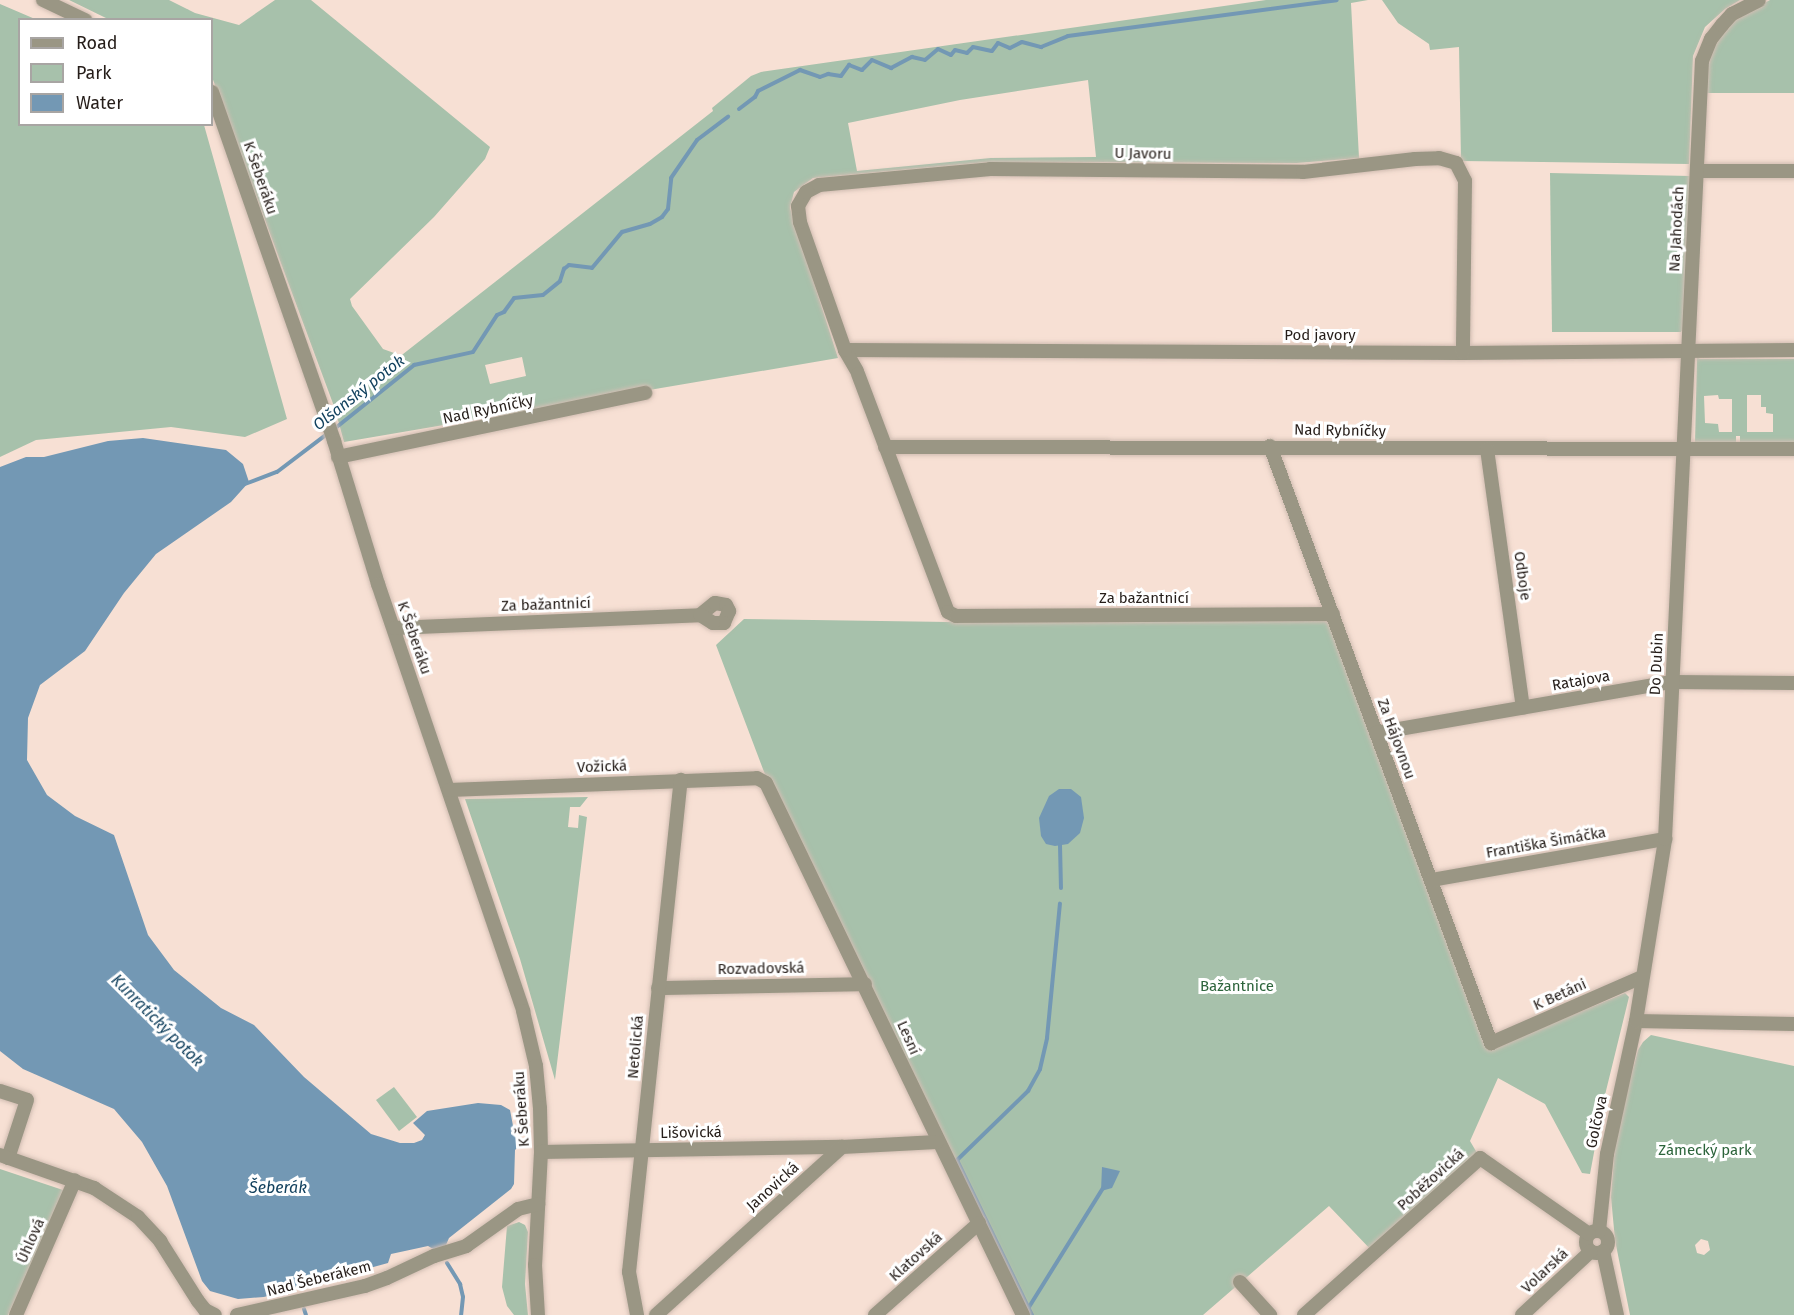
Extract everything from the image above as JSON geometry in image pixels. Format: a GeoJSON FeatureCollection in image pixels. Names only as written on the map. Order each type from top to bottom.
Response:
{"type":"FeatureCollection","features":[{"type":"Feature","properties":{"kind":"street"},"geometry":{"type":"LineString","coordinates":[[43,0],[81,18]]}},
{"type":"Feature","properties":{"kind":"street"},"geometry":{"type":"LineString","coordinates":[[1697,171],[1702,61],[1711,39],[1732,14],[1759,0]]}},
{"type":"Feature","properties":{"kind":"street","name":"K Šeberáku"},"geometry":{"type":"LineString","coordinates":[[213,95],[332,435],[529,1033],[538,1083],[541,1152],[535,1264],[538,1315]]}},
{"type":"Feature","properties":{"kind":"street","name":"U Javoru"},"geometry":{"type":"LineString","coordinates":[[956,616],[948,612],[857,372],[845,350],[798,214],[798,206],[806,192],[819,185],[990,170],[1303,172],[1440,158],[1456,163],[1465,181],[1463,353]]}},
{"type":"Feature","properties":{"kind":"street","name":"Na Jahodách"},"geometry":{"type":"LineString","coordinates":[[1687,350],[1697,171],[1794,171]]}},
{"type":"Feature","properties":{"kind":"street","name":"Pod javory"},"geometry":{"type":"LineString","coordinates":[[845,350],[1463,353],[1794,350]]}},
{"type":"Feature","properties":{"kind":"street","name":"Do Dubin"},"geometry":{"type":"LineString","coordinates":[[1642,977],[1665,839],[1687,350]]}},
{"type":"Feature","properties":{"kind":"street","name":"Nad Rybníčky"},"geometry":{"type":"LineString","coordinates":[[338,457],[645,393]]}},
{"type":"Feature","properties":{"kind":"street","name":"Nad Rybníčky"},"geometry":{"type":"LineString","coordinates":[[885,447],[1270,446],[1794,449]]}},
{"type":"Feature","properties":{"kind":"street","name":"Za Hájovnou"},"geometry":{"type":"LineString","coordinates":[[1270,446],[1491,1043]]}},
{"type":"Feature","properties":{"kind":"street","name":"Odboje"},"geometry":{"type":"LineString","coordinates":[[1487,449],[1523,708]]}},
{"type":"Feature","properties":{"kind":"street","name":"Za bažantnicí"},"geometry":{"type":"LineString","coordinates":[[956,616],[1333,614]]}},
{"type":"Feature","properties":{"kind":"street","name":"Za bažantnicí"},"geometry":{"type":"LineString","coordinates":[[394,628],[700,615]]}},
{"type":"Feature","properties":{"kind":"street","name":"Ratajova"},"geometry":{"type":"LineString","coordinates":[[1376,733],[1672,682],[1794,683]]}},
{"type":"Feature","properties":{"kind":"street","name":"Vožická"},"geometry":{"type":"LineString","coordinates":[[449,790],[757,778]]}},
{"type":"Feature","properties":{"kind":"street","name":"Lesní"},"geometry":{"type":"LineString","coordinates":[[757,778],[766,783],[769,789],[865,984],[937,1142],[1023,1315]]}},
{"type":"Feature","properties":{"kind":"street","name":"Netolická"},"geometry":{"type":"LineString","coordinates":[[637,1315],[629,1272],[681,780]]}},
{"type":"Feature","properties":{"kind":"street","name":"Františka Šimáčka"},"geometry":{"type":"LineString","coordinates":[[1432,880],[1665,839]]}},
{"type":"Feature","properties":{"kind":"street","name":"Golčova"},"geometry":{"type":"LineString","coordinates":[[1594,1232],[1607,1155],[1636,1021],[1642,977]]}},
{"type":"Feature","properties":{"kind":"street","name":"K Betáni"},"geometry":{"type":"LineString","coordinates":[[1491,1043],[1642,977]]}},
{"type":"Feature","properties":{"kind":"street","name":"Rozvadovská"},"geometry":{"type":"LineString","coordinates":[[658,988],[865,984]]}},
{"type":"Feature","properties":{"kind":"street"},"geometry":{"type":"LineString","coordinates":[[1636,1021],[1794,1024]]}},
{"type":"Feature","properties":{"kind":"street"},"geometry":{"type":"LineString","coordinates":[[0,1090],[27,1100],[4,1156],[75,1180],[120,1204],[150,1228],[198,1301],[205,1310],[215,1315]]}},
{"type":"Feature","properties":{"kind":"street"},"geometry":{"type":"LineString","coordinates":[[842,1147],[937,1142]]}},
{"type":"Feature","properties":{"kind":"street","name":"Lišovická"},"geometry":{"type":"LineString","coordinates":[[541,1152],[842,1147]]}},
{"type":"Feature","properties":{"kind":"street","name":"Janovická"},"geometry":{"type":"LineString","coordinates":[[656,1315],[842,1147]]}},
{"type":"Feature","properties":{"kind":"street","name":"Poběžovická"},"geometry":{"type":"LineString","coordinates":[[1304,1315],[1480,1158],[1594,1232]]}},
{"type":"Feature","properties":{"kind":"street","name":"Úhlová"},"geometry":{"type":"LineString","coordinates":[[16,1315],[75,1180]]}},
{"type":"Feature","properties":{"kind":"street","name":"Nad Šeberákem"},"geometry":{"type":"LineString","coordinates":[[237,1315],[365,1286],[434,1256],[474,1242],[518,1209],[538,1204]]}},
{"type":"Feature","properties":{"kind":"street","name":"Klatovská"},"geometry":{"type":"LineString","coordinates":[[875,1315],[979,1223]]}},
{"type":"Feature","properties":{"kind":"street"},"geometry":{"type":"LineString","coordinates":[[1597,1251],[1608,1239],[1594,1232],[1586,1242],[1597,1251],[1617,1315]]}},
{"type":"Feature","properties":{"kind":"street","name":"Volarská"},"geometry":{"type":"LineString","coordinates":[[1522,1315],[1597,1251]]}},
{"type":"Feature","properties":{"kind":"street"},"geometry":{"type":"LineString","coordinates":[[1239,1282],[1270,1315]]}},
{"type":"Feature","properties":{"kind":"green space"},"geometry":{"type":"Polygon","coordinates":[[[69,0],[169,0],[195,13],[239,25],[275,0],[311,0],[490,147],[485,159],[434,217],[350,299],[352,306],[383,349],[394,353],[398,358],[713,111],[712,108],[751,76],[761,72],[1266,0],[1368,0],[1351,3],[1359,158],[1297,163],[988,162],[813,178],[794,192],[790,208],[838,358],[344,442],[335,409],[213,80],[213,18],[106,18],[69,0]],[[1088,80],[960,100],[848,123],[857,171],[991,158],[1096,157],[1088,80]],[[522,357],[485,365],[490,384],[526,376],[522,357]]]}},
{"type":"Feature","properties":{"kind":"green space"},"geometry":{"type":"Polygon","coordinates":[[[1382,0],[1740,0],[1725,9],[1705,27],[1693,56],[1689,164],[1461,161],[1459,47],[1430,50],[1429,44],[1398,23],[1382,0]]]}},
{"type":"Feature","properties":{"kind":"green space"},"geometry":{"type":"Polygon","coordinates":[[[1770,0],[1794,0],[1794,93],[1704,93],[1708,58],[1723,30],[1740,16],[1770,0]]]}},
{"type":"Feature","properties":{"kind":"green space"},"geometry":{"type":"Polygon","coordinates":[[[0,4],[33,18],[18,18],[18,126],[204,126],[287,419],[245,437],[171,427],[36,440],[0,457],[0,4]]]}},
{"type":"Feature","properties":{"kind":"green space"},"geometry":{"type":"Polygon","coordinates":[[[1550,173],[1690,176],[1684,327],[1681,332],[1552,332],[1550,173]]]}},
{"type":"Feature","properties":{"kind":"green space"},"geometry":{"type":"Polygon","coordinates":[[[1697,357],[1700,359],[1794,359],[1794,442],[1740,442],[1740,436],[1736,436],[1736,442],[1695,442],[1697,357]],[[1718,395],[1704,396],[1705,423],[1718,424],[1719,432],[1732,432],[1732,399],[1719,399],[1718,395]],[[1747,395],[1747,432],[1773,432],[1773,414],[1766,413],[1766,407],[1761,407],[1761,395],[1747,395]]]}},
{"type":"Feature","properties":{"kind":"green space","name":"Bažantnice"},"geometry":{"type":"Polygon","coordinates":[[[1333,614],[1493,1048],[1625,993],[1629,997],[1604,1099],[1590,1174],[1582,1173],[1545,1104],[1498,1078],[1470,1141],[1480,1158],[1375,1254],[1329,1206],[1203,1315],[1023,1315],[769,785],[716,645],[744,619],[949,622],[956,616],[1333,614]]]}},
{"type":"Feature","properties":{"kind":"green space"},"geometry":{"type":"Polygon","coordinates":[[[588,797],[580,807],[570,807],[568,827],[578,828],[579,815],[587,817],[555,1080],[520,959],[465,799],[588,797]]]}},
{"type":"Feature","properties":{"kind":"green space","name":"Zámecký park"},"geometry":{"type":"Polygon","coordinates":[[[1651,1035],[1794,1066],[1794,1315],[1630,1315],[1615,1240],[1611,1197],[1615,1144],[1638,1050],[1651,1035]],[[1701,1239],[1695,1245],[1697,1253],[1704,1255],[1710,1250],[1708,1241],[1701,1239]]]}},
{"type":"Feature","properties":{"kind":"green space"},"geometry":{"type":"Polygon","coordinates":[[[394,1087],[417,1117],[399,1131],[376,1100],[394,1087]]]}},
{"type":"Feature","properties":{"kind":"green space"},"geometry":{"type":"Polygon","coordinates":[[[0,1169],[66,1191],[8,1315],[0,1315],[0,1169]]]}},
{"type":"Feature","properties":{"kind":"green space"},"geometry":{"type":"Polygon","coordinates":[[[519,1222],[525,1225],[528,1232],[525,1284],[528,1315],[514,1315],[507,1306],[502,1287],[507,1226],[519,1222]]]}},
{"type":"Feature","properties":{"kind":"water","name":"Šeberák"},"geometry":{"type":"Polygon","coordinates":[[[143,438],[226,450],[243,464],[249,482],[231,502],[156,554],[124,593],[85,651],[40,685],[28,718],[27,760],[47,795],[75,816],[114,835],[148,935],[174,970],[221,1008],[254,1025],[304,1077],[371,1134],[400,1143],[414,1143],[422,1140],[425,1135],[413,1123],[427,1111],[478,1103],[501,1105],[510,1110],[515,1136],[523,1142],[515,1150],[514,1184],[511,1189],[449,1238],[446,1245],[435,1250],[428,1246],[391,1254],[388,1263],[264,1297],[238,1299],[210,1291],[202,1281],[167,1186],[142,1142],[114,1109],[23,1069],[0,1051],[0,467],[26,457],[44,457],[108,441],[143,438]]]}},
{"type":"Feature","properties":{"kind":"water"},"geometry":{"type":"Polygon","coordinates":[[[1059,789],[1071,789],[1081,797],[1084,818],[1080,833],[1068,844],[1055,846],[1046,844],[1041,836],[1039,818],[1049,796],[1059,789]]]}},
{"type":"Feature","properties":{"kind":"water"},"geometry":{"type":"Polygon","coordinates":[[[1102,1167],[1120,1171],[1112,1188],[1101,1191],[1102,1167]]]}},
{"type":"Feature","properties":{"kind":"waterway"},"geometry":{"type":"LineString","coordinates":[[739,109],[755,97],[758,91],[800,70],[820,77],[828,74],[841,76],[849,65],[862,70],[872,60],[891,68],[912,57],[925,60],[938,49],[951,55],[955,50],[967,53],[973,47],[992,51],[998,43],[1010,48],[1022,42],[1041,47],[1068,36],[1337,0]]}},
{"type":"Feature","properties":{"kind":"waterway","name":"Olšanský potok"},"geometry":{"type":"LineString","coordinates":[[333,430],[414,365],[473,352],[497,315],[504,312],[514,298],[543,295],[560,281],[564,269],[569,265],[592,268],[622,232],[650,224],[662,217],[668,209],[671,178],[697,140],[728,117]]}},
{"type":"Feature","properties":{"kind":"waterway","name":"Olšanský potok"},"geometry":{"type":"LineString","coordinates":[[245,484],[277,472],[327,434]]}},
{"type":"Feature","properties":{"kind":"waterway"},"geometry":{"type":"LineString","coordinates":[[1060,845],[1061,888]]}},
{"type":"Feature","properties":{"kind":"waterway"},"geometry":{"type":"LineString","coordinates":[[953,1164],[1028,1091],[1040,1069],[1047,1038],[1060,904]]}},
{"type":"Feature","properties":{"kind":"waterway"},"geometry":{"type":"LineString","coordinates":[[957,1160],[1032,1315]]}},
{"type":"Feature","properties":{"kind":"waterway"},"geometry":{"type":"LineString","coordinates":[[1029,1307],[1103,1188]]}},
{"type":"Feature","properties":{"kind":"waterway"},"geometry":{"type":"LineString","coordinates":[[447,1263],[460,1284],[463,1297],[461,1315]]}},
{"type":"Feature","properties":{"kind":"waterway","name":"Kunratický potok"},"geometry":{"type":"LineString","coordinates":[[304,1309],[306,1315]]}}]}
